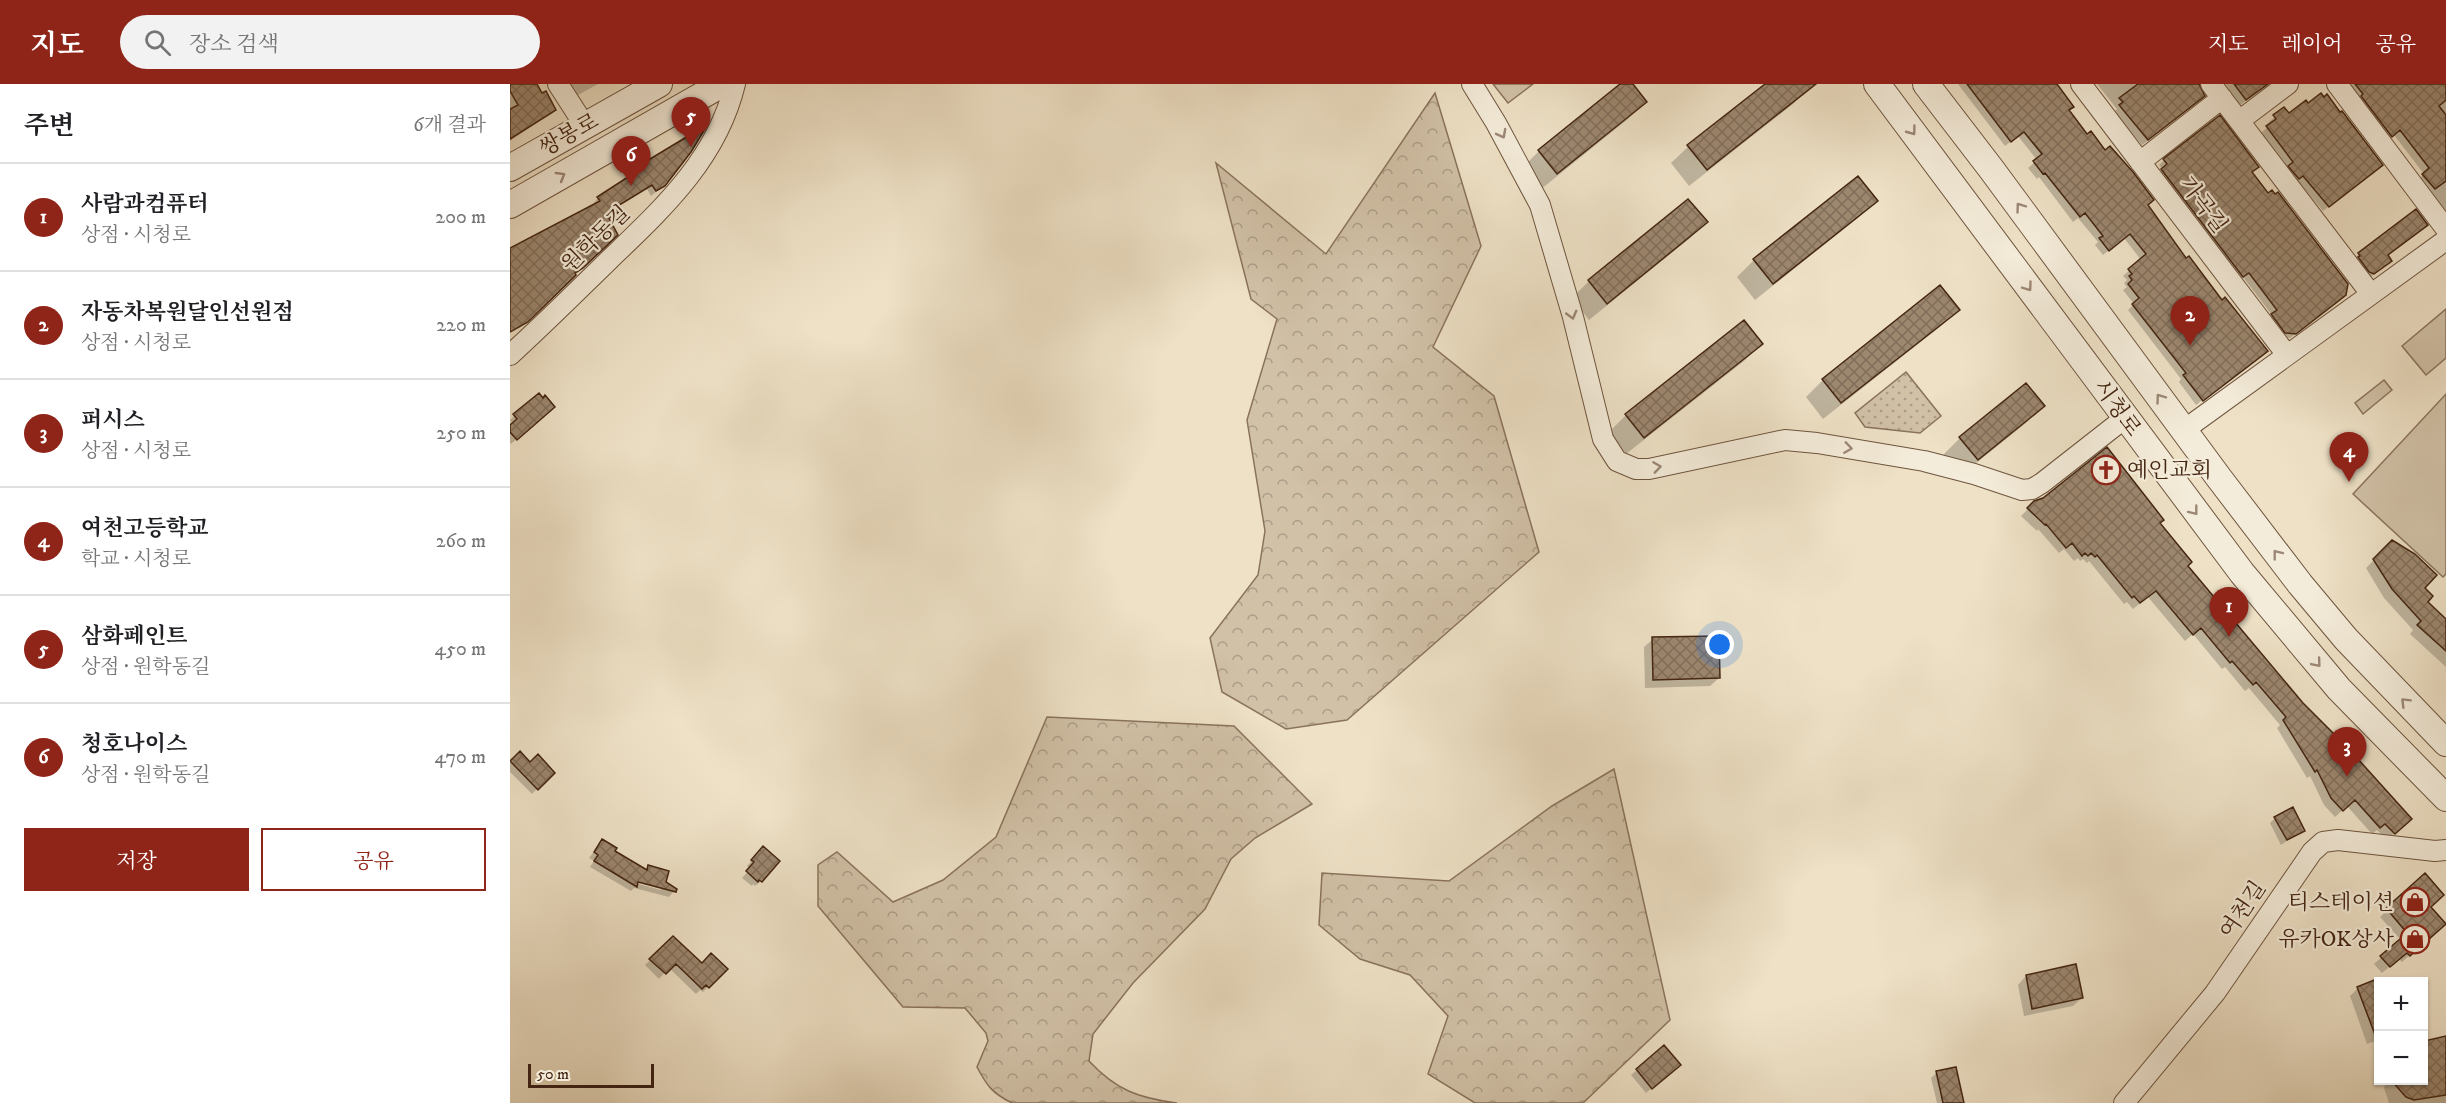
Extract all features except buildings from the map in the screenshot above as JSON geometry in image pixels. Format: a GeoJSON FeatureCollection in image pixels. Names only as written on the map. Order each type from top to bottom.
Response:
{"type":"FeatureCollection","features":[{"type":"Feature","properties":{"kind":"street"},"geometry":{"type":"LineString","coordinates":[[558,84],[585,126]]}},
{"type":"Feature","properties":{"kind":"street","name":"쌍봉로"},"geometry":{"type":"LineString","coordinates":[[510,168],[659,84]]}},
{"type":"Feature","properties":{"kind":"street","name":"쌍봉로"},"geometry":{"type":"LineString","coordinates":[[510,205],[722,84]]}},
{"type":"Feature","properties":{"kind":"street","name":"원학동길"},"geometry":{"type":"LineString","coordinates":[[510,355],[680,189],[714,142],[731,104],[735,84]]}},
{"type":"Feature","properties":{"kind":"street"},"geometry":{"type":"LineString","coordinates":[[1473,84],[1540,205],[1573,317],[1600,430],[1617,461],[1636,469],[1649,469],[1785,440],[1817,443],[1924,461],[2022,490],[2032,489],[2042,483],[2125,418]]}},
{"type":"Feature","properties":{"kind":"street","name":"시청로"},"geometry":{"type":"LineString","coordinates":[[1877,84],[2190,506],[2292,634],[2339,689],[2446,798]]}},
{"type":"Feature","properties":{"kind":"street","name":"시청로"},"geometry":{"type":"LineString","coordinates":[[1926,84],[2300,584],[2346,639],[2446,743]]}},
{"type":"Feature","properties":{"kind":"street","name":"가곡길"},"geometry":{"type":"LineString","coordinates":[[2081,84],[2287,355]]}},
{"type":"Feature","properties":{"kind":"street"},"geometry":{"type":"LineString","coordinates":[[2239,121],[2288,84]]}},
{"type":"Feature","properties":{"kind":"street"},"geometry":{"type":"LineString","coordinates":[[2337,84],[2446,229]]}},
{"type":"Feature","properties":{"kind":"street"},"geometry":{"type":"LineString","coordinates":[[2140,162],[2216,91],[2371,294]]}},
{"type":"Feature","properties":{"kind":"street"},"geometry":{"type":"LineString","coordinates":[[1961,196],[1992,170]]}},
{"type":"Feature","properties":{"kind":"street"},"geometry":{"type":"LineString","coordinates":[[2184,430],[2446,240]]}},
{"type":"Feature","properties":{"kind":"street","name":"여천길"},"geometry":{"type":"LineString","coordinates":[[2124,1103],[2215,993],[2312,852],[2323,842],[2338,840],[2435,851],[2446,850]]}},
{"type":"Feature","properties":{"kind":"green space"},"geometry":{"type":"Polygon","coordinates":[[[1493,84],[1533,84],[1508,103],[1493,84]]]}},
{"type":"Feature","properties":{"kind":"green space"},"geometry":{"type":"Polygon","coordinates":[[[1435,93],[1481,246],[1433,347],[1494,396],[1539,552],[1347,720],[1286,729],[1222,692],[1210,638],[1258,575],[1265,531],[1247,420],[1277,319],[1251,299],[1216,163],[1326,254],[1435,93]]]}},
{"type":"Feature","properties":{"kind":"green space"},"geometry":{"type":"Polygon","coordinates":[[[2446,309],[2446,358],[2426,375],[2402,346],[2446,309]]]}},
{"type":"Feature","properties":{"kind":"green space"},"geometry":{"type":"Polygon","coordinates":[[[1906,372],[1941,416],[1920,433],[1865,427],[1855,413],[1906,372]]]}},
{"type":"Feature","properties":{"kind":"green space"},"geometry":{"type":"Polygon","coordinates":[[[2384,380],[2392,390],[2363,414],[2355,403],[2384,380]]]}},
{"type":"Feature","properties":{"kind":"green space"},"geometry":{"type":"Polygon","coordinates":[[[2446,394],[2446,574],[2443,577],[2353,494],[2446,394]]]}},
{"type":"Feature","properties":{"kind":"green space"},"geometry":{"type":"Polygon","coordinates":[[[1047,717],[1234,726],[1312,804],[1255,838],[1231,859],[1205,909],[1133,983],[1093,1034],[1089,1061],[1099,1071],[1128,1091],[1177,1103],[1012,1103],[991,1088],[977,1067],[988,1041],[986,1033],[965,1008],[903,1007],[818,906],[818,865],[837,852],[893,902],[943,880],[996,837],[1047,717]]]}},
{"type":"Feature","properties":{"kind":"green space"},"geometry":{"type":"Polygon","coordinates":[[[1614,769],[1670,1020],[1583,1103],[1475,1103],[1428,1074],[1448,1016],[1410,975],[1360,959],[1319,925],[1322,873],[1449,881],[1552,806],[1614,769]]]}},
{"type":"Feature","properties":{"kind":"place","name":"삼화페인트"},"geometry":{"type":"Point","coordinates":[691,147]}},
{"type":"Feature","properties":{"kind":"place","name":"청호나이스"},"geometry":{"type":"Point","coordinates":[631,186]}},
{"type":"Feature","properties":{"kind":"place","name":"자동차복원달인선원점"},"geometry":{"type":"Point","coordinates":[2190,346]}},
{"type":"Feature","properties":{"kind":"place","name":"예인교회"},"geometry":{"type":"Point","coordinates":[2106,470]}},
{"type":"Feature","properties":{"kind":"place","name":"여천고등학교"},"geometry":{"type":"Point","coordinates":[2349,482]}},
{"type":"Feature","properties":{"kind":"place","name":"사람과컴퓨터"},"geometry":{"type":"Point","coordinates":[2229,637]}},
{"type":"Feature","properties":{"kind":"place","name":"퍼시스"},"geometry":{"type":"Point","coordinates":[2347,777]}},
{"type":"Feature","properties":{"kind":"place","name":"티스테이션"},"geometry":{"type":"Point","coordinates":[2415,902]}},
{"type":"Feature","properties":{"kind":"place","name":"유카OK상사"},"geometry":{"type":"Point","coordinates":[2415,939]}}]}
